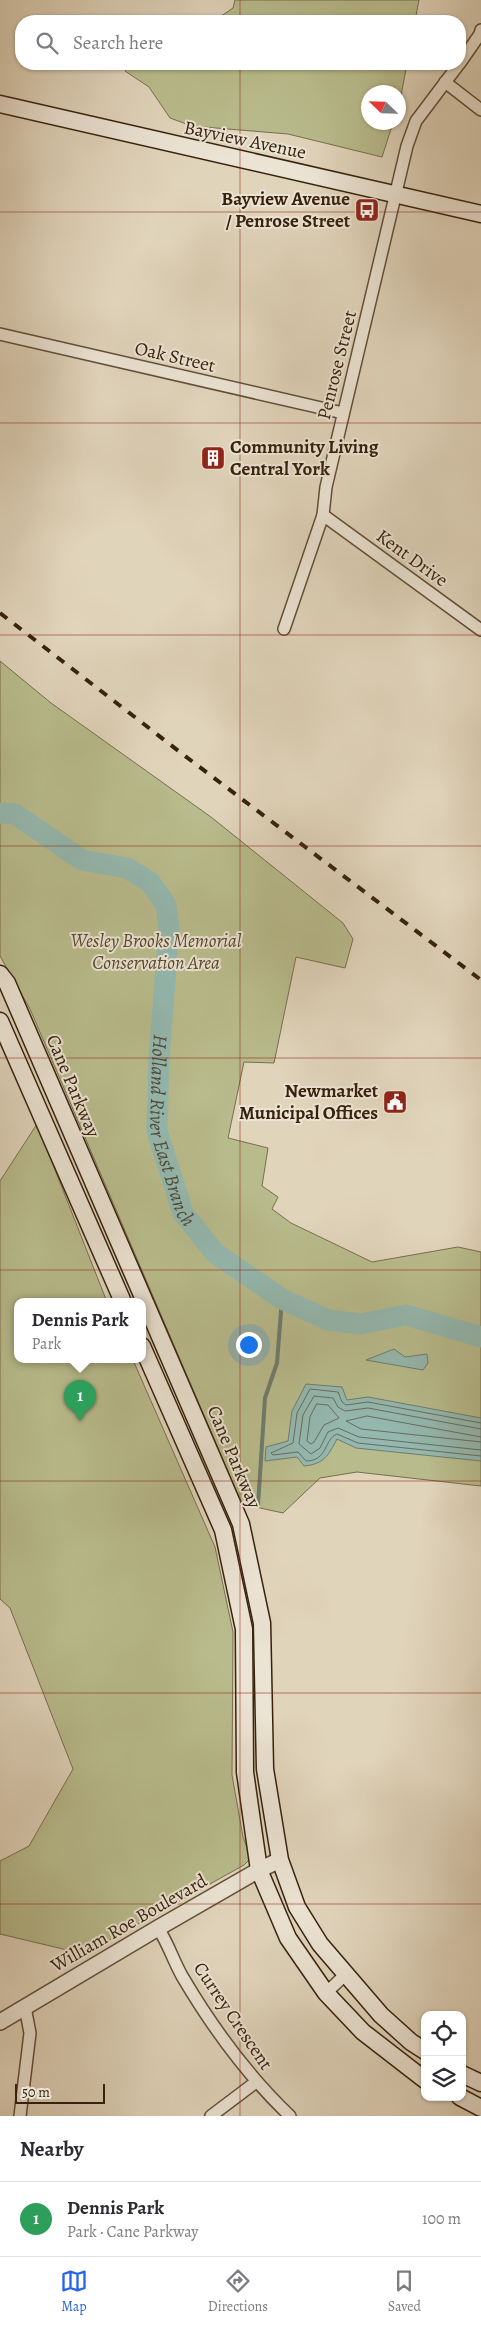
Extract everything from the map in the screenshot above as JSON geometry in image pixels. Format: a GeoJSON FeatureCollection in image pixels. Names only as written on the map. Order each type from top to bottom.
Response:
{"type":"FeatureCollection","features":[{"type":"Feature","properties":{"kind":"main road","name":"Bayview Avenue"},"geometry":{"type":"LineString","coordinates":[[0,104],[481,214]]}},
{"type":"Feature","properties":{"kind":"main road","name":"Cane Parkway"},"geometry":{"type":"LineString","coordinates":[[0,974],[7,983],[143,1298]]}},
{"type":"Feature","properties":{"kind":"main road"},"geometry":{"type":"LineString","coordinates":[[0,1021],[121,1298]]}},
{"type":"Feature","properties":{"kind":"main road","name":"Cane Parkway"},"geometry":{"type":"LineString","coordinates":[[146,1304],[241,1524],[262,1623],[265,1769],[280,1860],[297,1907],[320,1944],[381,2015],[421,2048]]}},
{"type":"Feature","properties":{"kind":"main road","name":"Cane Parkway"},"geometry":{"type":"LineString","coordinates":[[146,1355],[223,1530],[244,1629],[246,1772],[259,1870],[288,1938],[326,1992],[363,2032],[421,2077]]}},
{"type":"Feature","properties":{"kind":"main road"},"geometry":{"type":"LineString","coordinates":[[466,2076],[481,2083]]}},
{"type":"Feature","properties":{"kind":"main road"},"geometry":{"type":"LineString","coordinates":[[466,2100],[481,2108]]}},
{"type":"Feature","properties":{"kind":"street","name":"Penrose Street"},"geometry":{"type":"LineString","coordinates":[[466,53],[481,30]]}},
{"type":"Feature","properties":{"kind":"street","name":"Penrose Street"},"geometry":{"type":"LineString","coordinates":[[284,629],[323,516],[326,487],[406,146],[416,121],[454,70]]}},
{"type":"Feature","properties":{"kind":"street"},"geometry":{"type":"LineString","coordinates":[[445,82],[481,110]]}},
{"type":"Feature","properties":{"kind":"street","name":"Oak Street"},"geometry":{"type":"LineString","coordinates":[[0,334],[343,413]]}},
{"type":"Feature","properties":{"kind":"street","name":"Kent Drive"},"geometry":{"type":"LineString","coordinates":[[323,516],[481,630]]}},
{"type":"Feature","properties":{"kind":"street","name":"William Roe Boulevard"},"geometry":{"type":"LineString","coordinates":[[0,2022],[158,1928],[280,1860]]}},
{"type":"Feature","properties":{"kind":"street","name":"Currey Crescent"},"geometry":{"type":"LineString","coordinates":[[158,1928],[170,1947],[181,1974],[206,2015],[256,2082],[290,2116]]}},
{"type":"Feature","properties":{"kind":"street"},"geometry":{"type":"LineString","coordinates":[[326,1992],[346,1974]]}},
{"type":"Feature","properties":{"kind":"street"},"geometry":{"type":"LineString","coordinates":[[20,2116],[30,2033],[26,2007]]}},
{"type":"Feature","properties":{"kind":"street"},"geometry":{"type":"LineString","coordinates":[[211,2116],[256,2082]]}},
{"type":"Feature","properties":{"kind":"green space"},"geometry":{"type":"Polygon","coordinates":[[[235,0],[419,0],[416,15],[223,15],[233,8],[235,0]]]}},
{"type":"Feature","properties":{"kind":"green space"},"geometry":{"type":"Polygon","coordinates":[[[125,70],[406,70],[403,85],[361,85],[361,130],[391,130],[382,157],[288,134],[192,126],[170,118],[149,87],[125,70]]]}},
{"type":"Feature","properties":{"kind":"green space","name":"Wesley Brooks Memorial Conservation Area"},"geometry":{"type":"Polygon","coordinates":[[[0,661],[51,703],[211,817],[343,923],[353,939],[345,968],[296,957],[274,1063],[244,1062],[228,1138],[268,1148],[262,1186],[278,1197],[272,1209],[291,1223],[372,1262],[458,1247],[481,1252],[481,1486],[357,1472],[320,1478],[283,1513],[242,1504],[30,1009],[0,956],[0,661]]]}},
{"type":"Feature","properties":{"kind":"green space"},"geometry":{"type":"Polygon","coordinates":[[[37,1124],[105,1298],[14,1298],[14,1363],[134,1363],[215,1547],[233,1632],[232,1775],[243,1837],[251,1858],[244,1865],[84,1954],[0,1934],[0,1861],[29,1846],[73,1769],[10,1608],[0,1599],[0,1181],[37,1124]]]}},
{"type":"Feature","properties":{"kind":"water"},"geometry":{"type":"Polygon","coordinates":[[[394,1349],[405,1357],[427,1354],[428,1363],[423,1370],[366,1360],[394,1349]]]}},
{"type":"Feature","properties":{"kind":"water"},"geometry":{"type":"Polygon","coordinates":[[[306,1384],[342,1387],[347,1400],[368,1397],[481,1418],[481,1461],[356,1448],[337,1439],[325,1458],[311,1465],[304,1466],[297,1457],[265,1461],[266,1447],[288,1441],[292,1411],[306,1384]]]}},
{"type":"Feature","properties":{"kind":"waterway","name":"Holland River East Branch"},"geometry":{"type":"LineString","coordinates":[[0,813],[15,814],[82,860],[127,868],[150,882],[166,905],[169,928],[159,1059],[157,1131],[183,1213],[215,1253],[282,1299],[328,1320],[360,1324],[406,1315],[481,1337]]}},
{"type":"Feature","properties":{"kind":"waterway"},"geometry":{"type":"LineString","coordinates":[[258,1505],[265,1398],[277,1363],[282,1299]]}},
{"type":"Feature","properties":{"kind":"railway"},"geometry":{"type":"LineString","coordinates":[[0,613],[481,980]]}},
{"type":"Feature","properties":{"kind":"place","name":"Bayview Avenue / Penrose Street"},"geometry":{"type":"Point","coordinates":[367,210]}},
{"type":"Feature","properties":{"kind":"place","name":"Community Living Central York"},"geometry":{"type":"Point","coordinates":[213,458]}},
{"type":"Feature","properties":{"kind":"place","name":"Newmarket Municipal Offices"},"geometry":{"type":"Point","coordinates":[395,1102]}},
{"type":"Feature","properties":{"kind":"place","name":"Dennis Park"},"geometry":{"type":"Point","coordinates":[80,1421]}}]}
